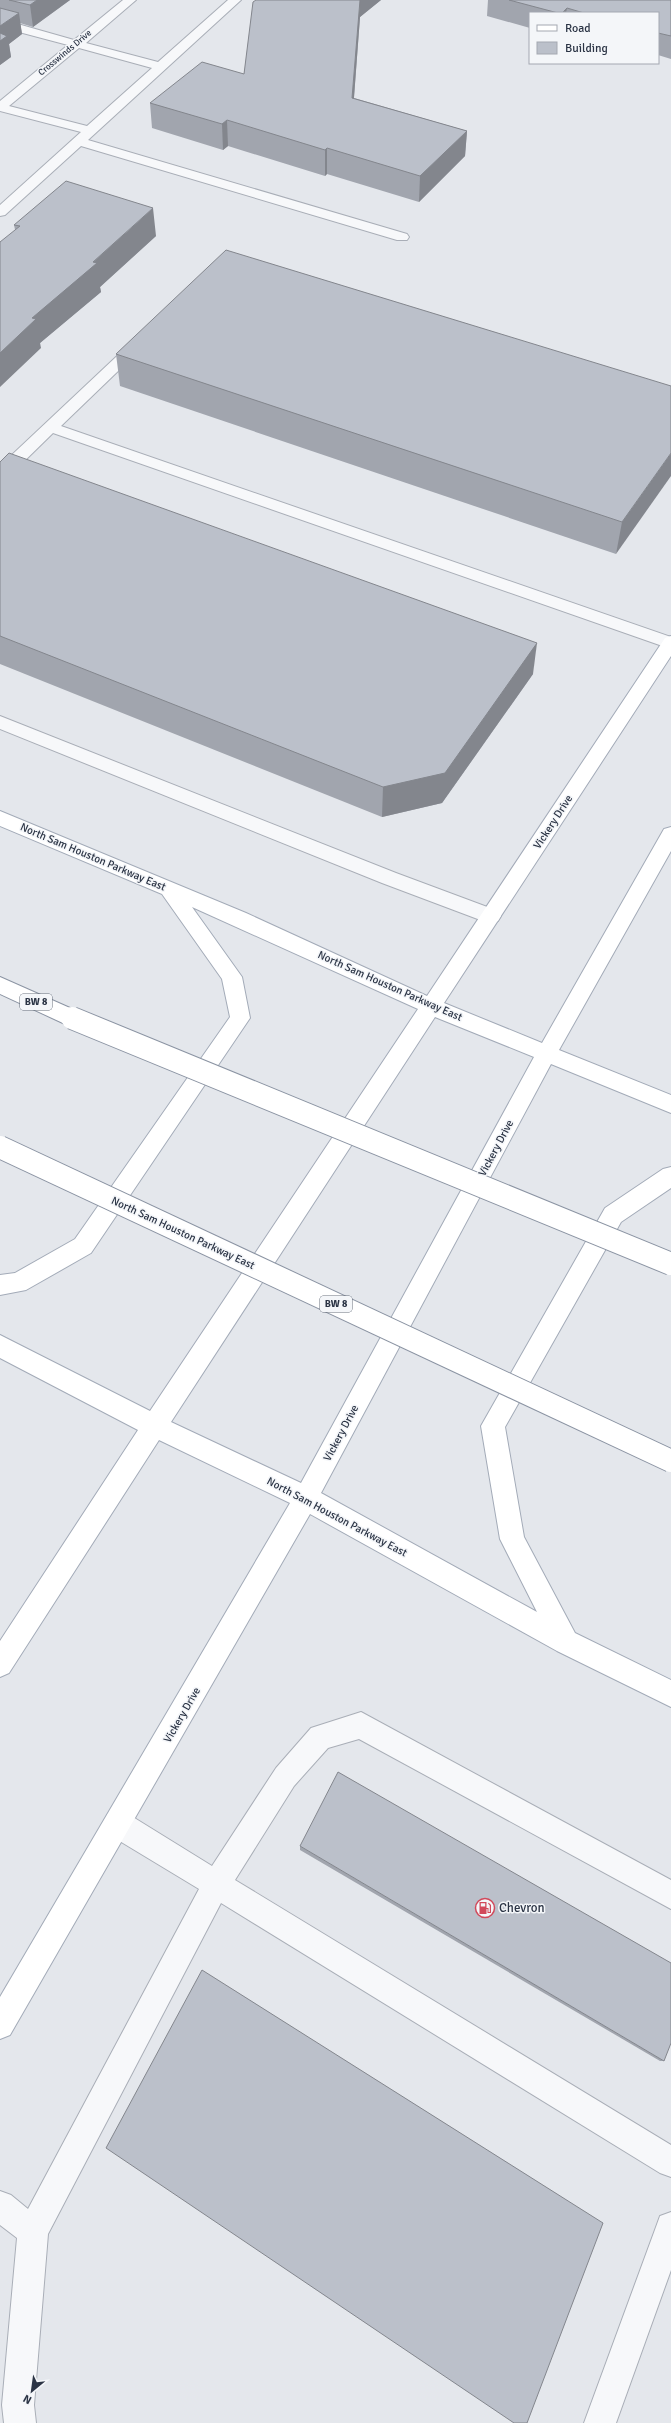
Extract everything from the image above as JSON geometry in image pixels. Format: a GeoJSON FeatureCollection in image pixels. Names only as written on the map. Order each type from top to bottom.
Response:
{"type":"FeatureCollection","features":[{"type":"Feature","properties":{"kind":"main road","name":"Vickery Drive"},"geometry":{"type":"LineString","coordinates":[[0,1664],[153,1425],[432,1007],[670,642]]}},
{"type":"Feature","properties":{"kind":"main road","name":"North Sam Houston Parkway East"},"geometry":{"type":"LineString","coordinates":[[0,818],[239,918],[432,1007],[547,1052],[671,1104]]}},
{"type":"Feature","properties":{"kind":"main road","name":"Vickery Drive"},"geometry":{"type":"LineString","coordinates":[[0,2025],[306,1498],[547,1052],[671,834]]}},
{"type":"Feature","properties":{"kind":"main road"},"geometry":{"type":"LineString","coordinates":[[0,1286],[18,1283],[83,1246],[240,1018],[232,977],[169,889]]}},
{"type":"Feature","properties":{"kind":"main road","name":"BW 8"},"geometry":{"type":"LineString","coordinates":[[0,985],[72,1018],[671,1264]]}},
{"type":"Feature","properties":{"kind":"main road","name":"North Sam Houston Parkway East"},"geometry":{"type":"LineString","coordinates":[[0,1147],[671,1461]]}},
{"type":"Feature","properties":{"kind":"main road"},"geometry":{"type":"LineString","coordinates":[[566,1642],[512,1539],[493,1426],[613,1214],[671,1176]]}},
{"type":"Feature","properties":{"kind":"main road","name":"North Sam Houston Parkway East"},"geometry":{"type":"LineString","coordinates":[[0,1346],[153,1425],[306,1498],[566,1642],[671,1694]]}},
{"type":"Feature","properties":{"kind":"street","name":"Crosswinds Drive"},"geometry":{"type":"LineString","coordinates":[[0,107],[130,0]]}},
{"type":"Feature","properties":{"kind":"street"},"geometry":{"type":"LineString","coordinates":[[0,212],[235,0]]}},
{"type":"Feature","properties":{"kind":"street"},"geometry":{"type":"LineString","coordinates":[[0,23],[161,67]]}},
{"type":"Feature","properties":{"kind":"street"},"geometry":{"type":"LineString","coordinates":[[0,107],[90,131]]}},
{"type":"Feature","properties":{"kind":"street"},"geometry":{"type":"LineString","coordinates":[[79,141],[402,237]]}},
{"type":"Feature","properties":{"kind":"street"},"geometry":{"type":"LineString","coordinates":[[0,475],[148,335]]}},
{"type":"Feature","properties":{"kind":"street"},"geometry":{"type":"LineString","coordinates":[[50,428],[670,642]]}},
{"type":"Feature","properties":{"kind":"street"},"geometry":{"type":"LineString","coordinates":[[0,722],[389,878],[491,916]]}},
{"type":"Feature","properties":{"kind":"street"},"geometry":{"type":"LineString","coordinates":[[20,2423],[18,2405],[33,2231],[216,1885],[286,1777],[320,1737],[361,1725],[671,1895]]}},
{"type":"Feature","properties":{"kind":"street"},"geometry":{"type":"LineString","coordinates":[[118,1824],[671,2162]]}},
{"type":"Feature","properties":{"kind":"street"},"geometry":{"type":"LineString","coordinates":[[0,2206],[33,2231]]}},
{"type":"Feature","properties":{"kind":"street"},"geometry":{"type":"LineString","coordinates":[[600,2423],[671,2227]]}},
{"type":"Feature","properties":{"kind":"building"},"geometry":{"type":"Polygon","coordinates":[[[9,0],[37,0],[30,5],[9,0]]]}},
{"type":"Feature","properties":{"kind":"building"},"geometry":{"type":"Polygon","coordinates":[[[256,0],[360,0],[352,98],[467,131],[420,176],[327,148],[325,150],[227,120],[222,124],[150,103],[202,62],[244,74],[253,2],[256,0]]]}},
{"type":"Feature","properties":{"kind":"building"},"geometry":{"type":"Polygon","coordinates":[[[509,0],[671,0],[671,36],[659,33],[659,12],[581,12],[567,8],[563,12],[554,12],[509,0]]]}},
{"type":"Feature","properties":{"kind":"building"},"geometry":{"type":"Polygon","coordinates":[[[0,8],[19,13],[0,26],[0,8]]]}},
{"type":"Feature","properties":{"kind":"building"},"geometry":{"type":"Polygon","coordinates":[[[0,33],[7,36],[0,41],[0,33]]]}},
{"type":"Feature","properties":{"kind":"building"},"geometry":{"type":"Polygon","coordinates":[[[66,181],[153,208],[93,262],[97,263],[32,318],[36,319],[0,353],[0,242],[20,226],[14,225],[66,181]]]}},
{"type":"Feature","properties":{"kind":"building"},"geometry":{"type":"Polygon","coordinates":[[[226,250],[671,386],[671,453],[622,522],[116,354],[226,250]]]}},
{"type":"Feature","properties":{"kind":"building"},"geometry":{"type":"Polygon","coordinates":[[[9,453],[537,643],[445,773],[383,787],[0,636],[0,462],[9,453]]]}},
{"type":"Feature","properties":{"kind":"building","name":"Chevron"},"geometry":{"type":"Polygon","coordinates":[[[338,1772],[671,1963],[671,2043],[664,2061],[300,1846],[338,1772]]]}},
{"type":"Feature","properties":{"kind":"building"},"geometry":{"type":"Polygon","coordinates":[[[202,1970],[603,2223],[527,2423],[514,2423],[106,2148],[202,1970]]]}},
{"type":"Feature","properties":{"kind":"place","name":"Chevron"},"geometry":{"type":"Point","coordinates":[485,1908]}}]}
